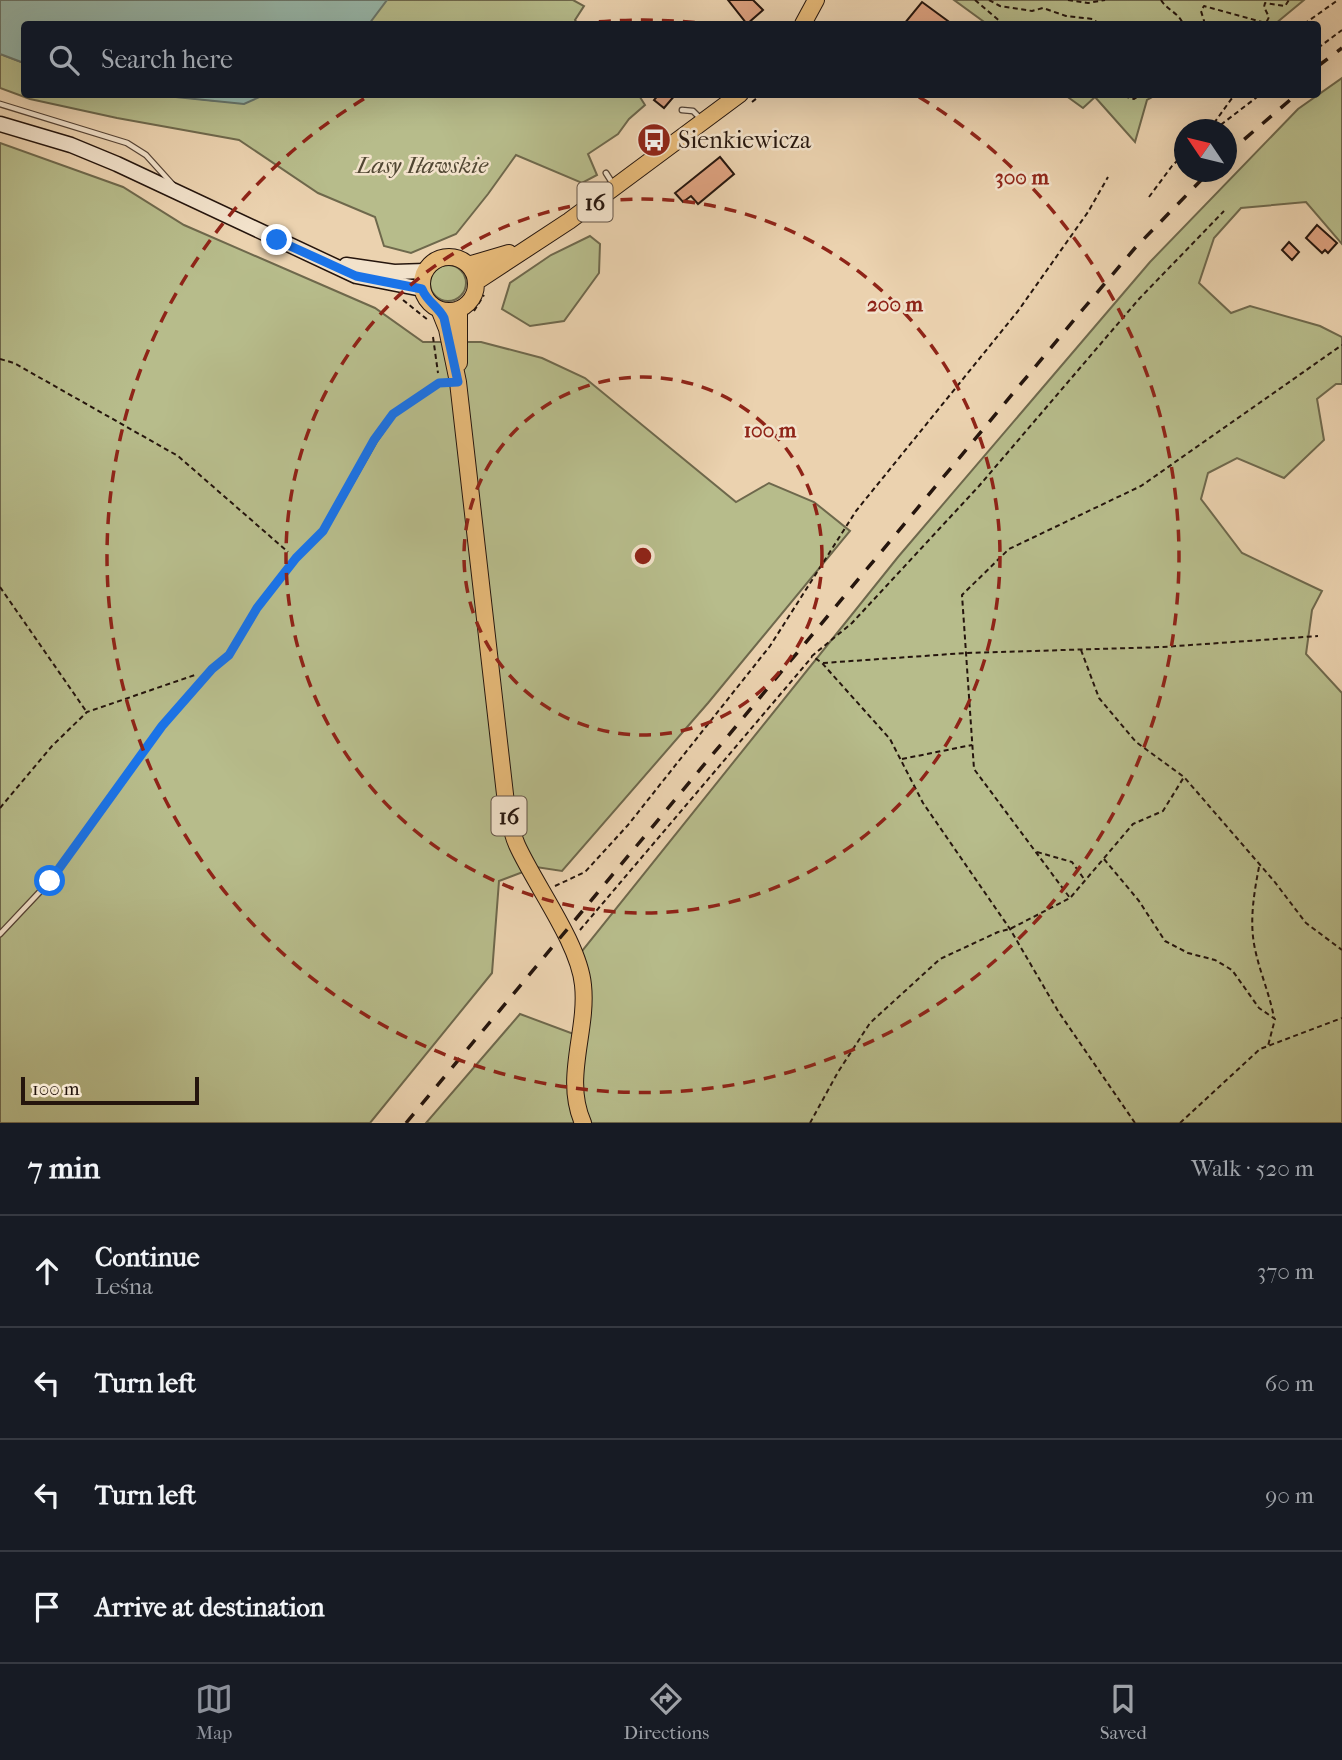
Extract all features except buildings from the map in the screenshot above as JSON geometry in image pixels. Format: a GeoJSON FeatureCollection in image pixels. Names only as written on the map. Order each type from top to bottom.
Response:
{"type":"FeatureCollection","features":[{"type":"Feature","properties":{"kind":"main road"},"geometry":{"type":"LineString","coordinates":[[805,21],[816,0]]}},
{"type":"Feature","properties":{"kind":"main road","name":"16"},"geometry":{"type":"LineString","coordinates":[[458,382],[459,309],[472,298],[476,282],[569,221],[735,98]]}},
{"type":"Feature","properties":{"kind":"main road"},"geometry":{"type":"LineString","coordinates":[[0,124],[71,145],[356,276],[422,289],[425,271],[394,272],[321,259]]}},
{"type":"Feature","properties":{"kind":"main road","name":"16"},"geometry":{"type":"LineString","coordinates":[[425,271],[440,258],[460,259],[468,265],[528,246]]}},
{"type":"Feature","properties":{"kind":"main road"},"geometry":{"type":"LineString","coordinates":[[468,265],[476,282]]}},
{"type":"Feature","properties":{"kind":"main road","name":"16"},"geometry":{"type":"LineString","coordinates":[[422,289],[429,303],[439,309],[447,329],[458,382],[506,803],[516,843],[569,943],[580,967],[584,985],[575,1087],[583,1123]]}},
{"type":"Feature","properties":{"kind":"main road"},"geometry":{"type":"LineString","coordinates":[[439,309],[459,309]]}},
{"type":"Feature","properties":{"kind":"lane"},"geometry":{"type":"LineString","coordinates":[[0,104],[127,144],[146,155],[182,194]]}},
{"type":"Feature","properties":{"kind":"lane"},"geometry":{"type":"LineString","coordinates":[[682,110],[692,111],[703,122]]}},
{"type":"Feature","properties":{"kind":"lane"},"geometry":{"type":"LineString","coordinates":[[606,173],[615,187]]}},
{"type":"Feature","properties":{"kind":"lane"},"geometry":{"type":"LineString","coordinates":[[0,934],[50,881],[162,726],[212,669],[229,655],[257,608],[296,558],[323,531],[374,440],[393,414],[439,383],[458,382]]}},
{"type":"Feature","properties":{"kind":"path"},"geometry":{"type":"LineString","coordinates":[[975,0],[1000,21]]}},
{"type":"Feature","properties":{"kind":"path"},"geometry":{"type":"LineString","coordinates":[[989,0],[997,5],[1029,11],[1045,9],[1095,21]]}},
{"type":"Feature","properties":{"kind":"path"},"geometry":{"type":"LineString","coordinates":[[1068,0],[1088,3],[1105,0]]}},
{"type":"Feature","properties":{"kind":"path"},"geometry":{"type":"LineString","coordinates":[[1161,0],[1182,21]]}},
{"type":"Feature","properties":{"kind":"path"},"geometry":{"type":"LineString","coordinates":[[1267,21],[1269,17],[1264,4],[1285,6],[1289,0]]}},
{"type":"Feature","properties":{"kind":"path"},"geometry":{"type":"LineString","coordinates":[[1308,21],[1338,0]]}},
{"type":"Feature","properties":{"kind":"path"},"geometry":{"type":"LineString","coordinates":[[1204,21],[1201,11],[1204,6],[1259,21]]}},
{"type":"Feature","properties":{"kind":"path"},"geometry":{"type":"LineString","coordinates":[[1321,46],[1342,30]]}},
{"type":"Feature","properties":{"kind":"path"},"geometry":{"type":"LineString","coordinates":[[1217,119],[1232,98]]}},
{"type":"Feature","properties":{"kind":"path"},"geometry":{"type":"LineString","coordinates":[[1228,119],[1256,98]]}},
{"type":"Feature","properties":{"kind":"path"},"geometry":{"type":"LineString","coordinates":[[1149,197],[1174,164]]}},
{"type":"Feature","properties":{"kind":"path"},"geometry":{"type":"LineString","coordinates":[[542,893],[585,872],[628,825],[754,667],[871,491],[1018,312],[1088,212],[1108,177]]}},
{"type":"Feature","properties":{"kind":"path"},"geometry":{"type":"LineString","coordinates":[[569,943],[812,656],[852,623],[979,486],[1139,299],[1224,211]]}},
{"type":"Feature","properties":{"kind":"path"},"geometry":{"type":"LineString","coordinates":[[396,295],[433,325]]}},
{"type":"Feature","properties":{"kind":"path"},"geometry":{"type":"LineString","coordinates":[[437,330],[433,337],[439,383]]}},
{"type":"Feature","properties":{"kind":"path"},"geometry":{"type":"LineString","coordinates":[[1070,898],[974,769],[962,595],[1009,549],[1140,486],[1342,345]]}},
{"type":"Feature","properties":{"kind":"path"},"geometry":{"type":"LineString","coordinates":[[0,359],[14,363],[178,456],[296,558]]}},
{"type":"Feature","properties":{"kind":"path"},"geometry":{"type":"LineString","coordinates":[[0,587],[87,712]]}},
{"type":"Feature","properties":{"kind":"path"},"geometry":{"type":"LineString","coordinates":[[822,663],[966,653],[1163,647],[1318,636]]}},
{"type":"Feature","properties":{"kind":"path"},"geometry":{"type":"LineString","coordinates":[[1081,649],[1099,698],[1136,742],[1184,777],[1306,923],[1342,950]]}},
{"type":"Feature","properties":{"kind":"path"},"geometry":{"type":"LineString","coordinates":[[812,656],[822,663],[890,739],[923,803],[1010,929],[1058,1011],[1135,1123]]}},
{"type":"Feature","properties":{"kind":"path"},"geometry":{"type":"LineString","coordinates":[[0,808],[52,746],[87,712],[212,669]]}},
{"type":"Feature","properties":{"kind":"path"},"geometry":{"type":"LineString","coordinates":[[901,760],[973,745]]}},
{"type":"Feature","properties":{"kind":"path"},"geometry":{"type":"LineString","coordinates":[[810,1123],[838,1072],[870,1023],[940,960],[998,932],[1010,929],[1070,898],[1133,824],[1163,811],[1184,777]]}},
{"type":"Feature","properties":{"kind":"path"},"geometry":{"type":"LineString","coordinates":[[1036,852],[1072,862],[1086,881]]}},
{"type":"Feature","properties":{"kind":"path"},"geometry":{"type":"LineString","coordinates":[[1104,859],[1139,901],[1165,941],[1188,953],[1215,960],[1232,970],[1259,1008],[1275,1019]]}},
{"type":"Feature","properties":{"kind":"path"},"geometry":{"type":"LineString","coordinates":[[1259,864],[1252,913],[1254,946],[1275,1019],[1268,1046]]}},
{"type":"Feature","properties":{"kind":"path"},"geometry":{"type":"LineString","coordinates":[[1180,1123],[1260,1049],[1342,1018]]}},
{"type":"Feature","properties":{"kind":"green space"},"geometry":{"type":"Polygon","coordinates":[[[341,0],[573,0],[584,6],[576,21],[322,21],[341,0]]]}},
{"type":"Feature","properties":{"kind":"green space"},"geometry":{"type":"Polygon","coordinates":[[[954,0],[1304,0],[1279,21],[983,21],[954,0]]]}},
{"type":"Feature","properties":{"kind":"green space","name":"Lasy Iławskie"},"geometry":{"type":"Polygon","coordinates":[[[0,54],[21,62],[21,96],[0,88],[0,54]]]}},
{"type":"Feature","properties":{"kind":"green space"},"geometry":{"type":"Polygon","coordinates":[[[1342,78],[1342,244],[1306,202],[1241,208],[1214,238],[1199,283],[1231,313],[1250,306],[1320,326],[1342,337],[1342,384],[1336,384],[1317,399],[1324,440],[1284,478],[1237,458],[1208,473],[1201,499],[1242,553],[1322,591],[1312,610],[1306,654],[1342,693],[1342,1123],[426,1123],[520,1014],[587,1039],[582,951],[898,557],[1150,262],[1227,182],[1237,182],[1237,172],[1298,109],[1314,98],[1321,98],[1321,93],[1342,78]]]}},
{"type":"Feature","properties":{"kind":"green space","name":"Lasy Iławskie"},"geometry":{"type":"Polygon","coordinates":[[[27,98],[191,98],[217,101],[219,98],[641,98],[645,105],[629,119],[618,134],[588,154],[597,175],[582,183],[516,155],[456,234],[411,253],[384,246],[375,217],[318,193],[239,140],[27,98]]]}},
{"type":"Feature","properties":{"kind":"green space"},"geometry":{"type":"Polygon","coordinates":[[[1069,98],[1094,98],[1083,108],[1069,98]]]}},
{"type":"Feature","properties":{"kind":"green space"},"geometry":{"type":"Polygon","coordinates":[[[1096,98],[1151,98],[1147,100],[1135,142],[1096,98]]]}},
{"type":"Feature","properties":{"kind":"green space"},"geometry":{"type":"Polygon","coordinates":[[[0,143],[123,187],[184,225],[375,308],[423,342],[481,342],[542,358],[585,378],[736,502],[769,483],[814,502],[850,531],[708,703],[562,871],[536,867],[499,881],[492,973],[370,1123],[0,1123],[0,143]]]}},
{"type":"Feature","properties":{"kind":"green space"},"geometry":{"type":"Polygon","coordinates":[[[590,236],[600,244],[599,273],[564,321],[530,326],[502,309],[510,283],[551,255],[590,236]]]}},
{"type":"Feature","properties":{"kind":"green space"},"geometry":{"type":"Polygon","coordinates":[[[448,265],[460,271],[466,283],[460,295],[448,301],[436,295],[430,283],[436,271],[448,265]]]}},
{"type":"Feature","properties":{"kind":"shaded area"},"geometry":{"type":"Polygon","coordinates":[[[0,0],[387,0],[371,21],[21,21],[21,62],[0,54],[0,0]]]}},
{"type":"Feature","properties":{"kind":"shaded area"},"geometry":{"type":"Polygon","coordinates":[[[185,98],[257,98],[244,104],[185,98]]]}},
{"type":"Feature","properties":{"kind":"railway"},"geometry":{"type":"LineString","coordinates":[[1321,64],[1342,48]]}},
{"type":"Feature","properties":{"kind":"railway"},"geometry":{"type":"LineString","coordinates":[[1237,146],[1292,98]]}},
{"type":"Feature","properties":{"kind":"railway"},"geometry":{"type":"LineString","coordinates":[[406,1123],[1084,308],[1135,248],[1199,182]]}},
{"type":"Feature","properties":{"kind":"place","name":"Sienkiewicza"},"geometry":{"type":"Point","coordinates":[654,140]}},
{"type":"Feature","properties":{"kind":"route"},"geometry":{"type":"LineString","coordinates":[[50,881],[162,726],[212,669],[229,655],[257,608],[296,558],[323,531],[374,440],[393,414],[439,383],[458,382],[444,318],[439,309],[429,303],[422,289],[356,276],[277,240]]}}]}
